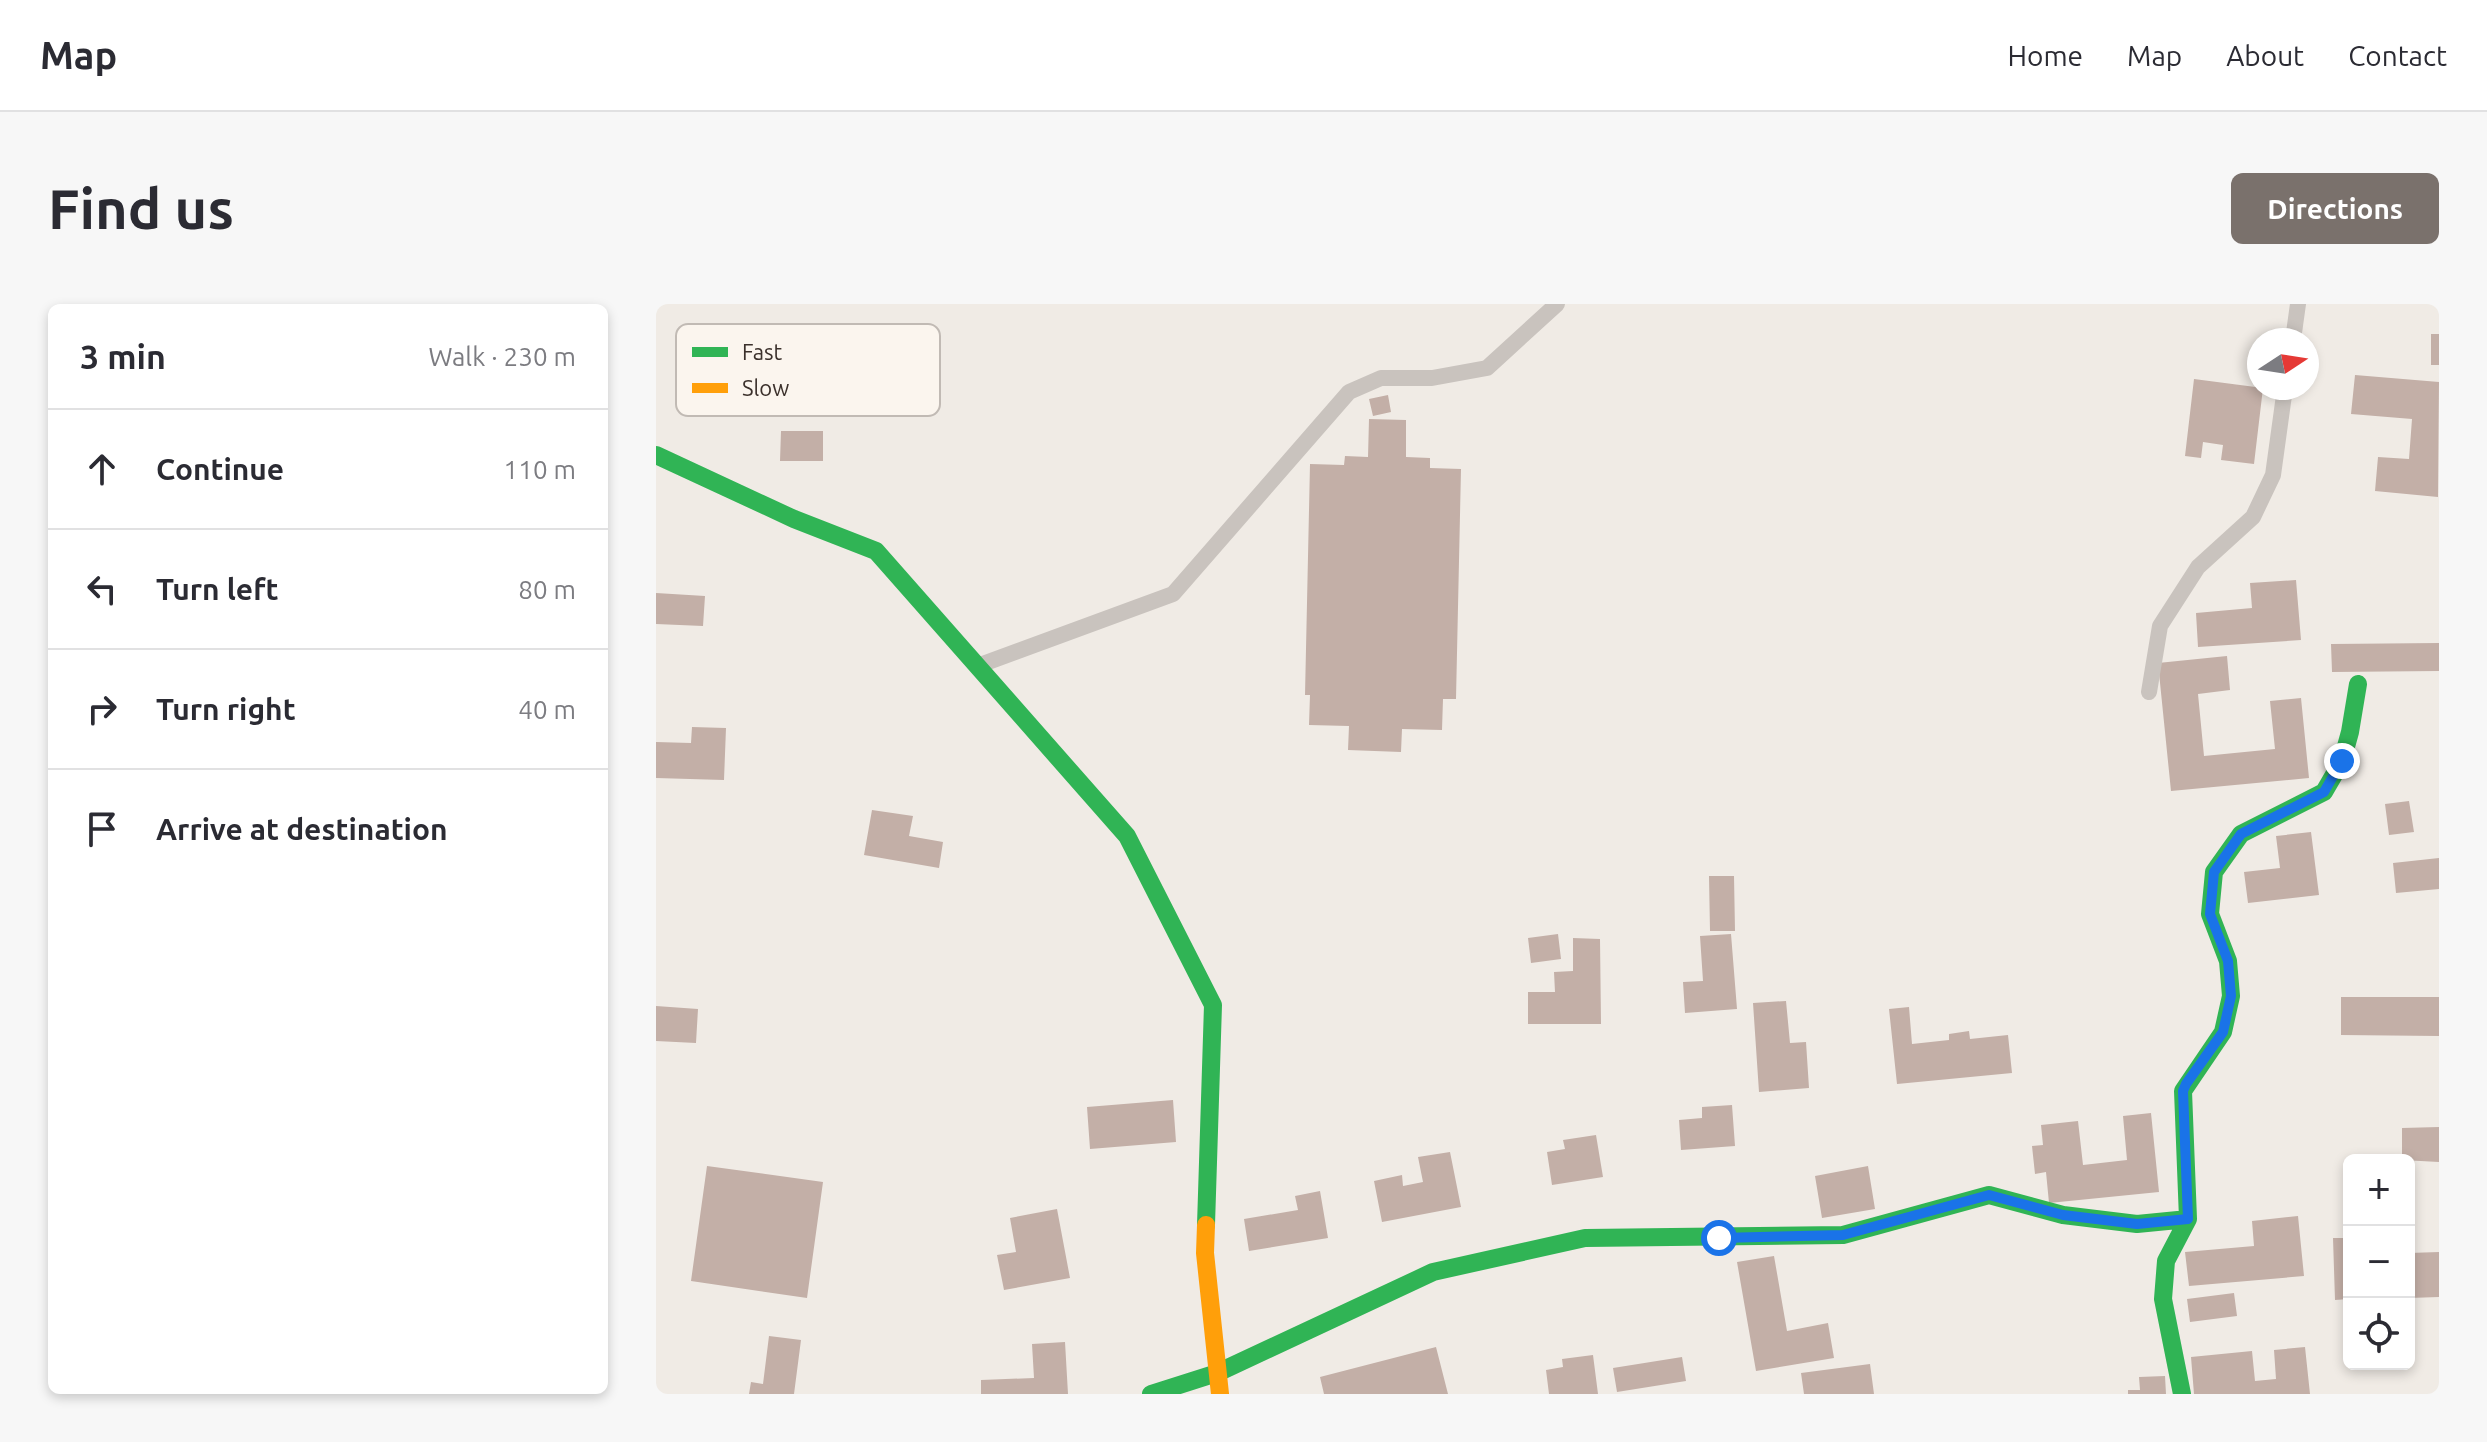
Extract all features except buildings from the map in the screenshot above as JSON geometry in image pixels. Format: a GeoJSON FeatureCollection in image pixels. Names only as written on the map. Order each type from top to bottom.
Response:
{"type":"FeatureCollection","features":[{"type":"Feature","properties":{"kind":"street"},"geometry":{"type":"LineString","coordinates":[[656,455],[794,519],[876,551],[1127,836],[1213,1005],[1205,1253],[1220,1394]]}},
{"type":"Feature","properties":{"kind":"street"},"geometry":{"type":"LineString","coordinates":[[2182,1394],[2163,1299],[2166,1261],[2188,1219],[2183,1091],[2223,1032],[2231,996],[2228,961],[2210,914],[2214,872],[2241,834],[2324,792],[2342,761],[2358,684]]}},
{"type":"Feature","properties":{"kind":"street"},"geometry":{"type":"LineString","coordinates":[[1151,1394],[1217,1373],[1433,1272],[1585,1238],[1843,1235],[1989,1195],[2078,1217],[2137,1224],[2188,1219]]}},
{"type":"Feature","properties":{"kind":"lane"},"geometry":{"type":"LineString","coordinates":[[978,665],[1173,594],[1349,392],[1381,378],[1432,378],[1487,368],[1557,304]]}},
{"type":"Feature","properties":{"kind":"lane"},"geometry":{"type":"LineString","coordinates":[[2295,328],[2298,304]]}},
{"type":"Feature","properties":{"kind":"lane"},"geometry":{"type":"LineString","coordinates":[[2149,692],[2160,626],[2198,567],[2253,517],[2273,475],[2283,400]]}},
{"type":"Feature","properties":{"kind":"traffic: fast"},"geometry":{"type":"LineString","coordinates":[[656,455],[794,519],[876,551],[1127,836],[1213,1005],[1206,1225]]}},
{"type":"Feature","properties":{"kind":"traffic: fast"},"geometry":{"type":"LineString","coordinates":[[2182,1394],[2163,1299],[2166,1261],[2188,1219],[2183,1091],[2223,1032],[2231,996],[2228,961],[2210,914],[2214,872],[2241,834],[2324,792],[2342,761],[2358,684]]}},
{"type":"Feature","properties":{"kind":"traffic: fast"},"geometry":{"type":"LineString","coordinates":[[1151,1394],[1217,1373],[1433,1272],[1585,1238],[1843,1235],[1989,1195],[2063,1215],[2137,1224],[2188,1219]]}},
{"type":"Feature","properties":{"kind":"traffic: slow"},"geometry":{"type":"LineString","coordinates":[[1206,1225],[1205,1253],[1220,1394]]}},
{"type":"Feature","properties":{"kind":"route"},"geometry":{"type":"LineString","coordinates":[[1719,1238],[1843,1235],[1989,1195],[2063,1215],[2137,1224],[2188,1219],[2183,1091],[2223,1032],[2231,996],[2228,961],[2210,914],[2214,872],[2241,834],[2324,792],[2342,761]]}}]}
